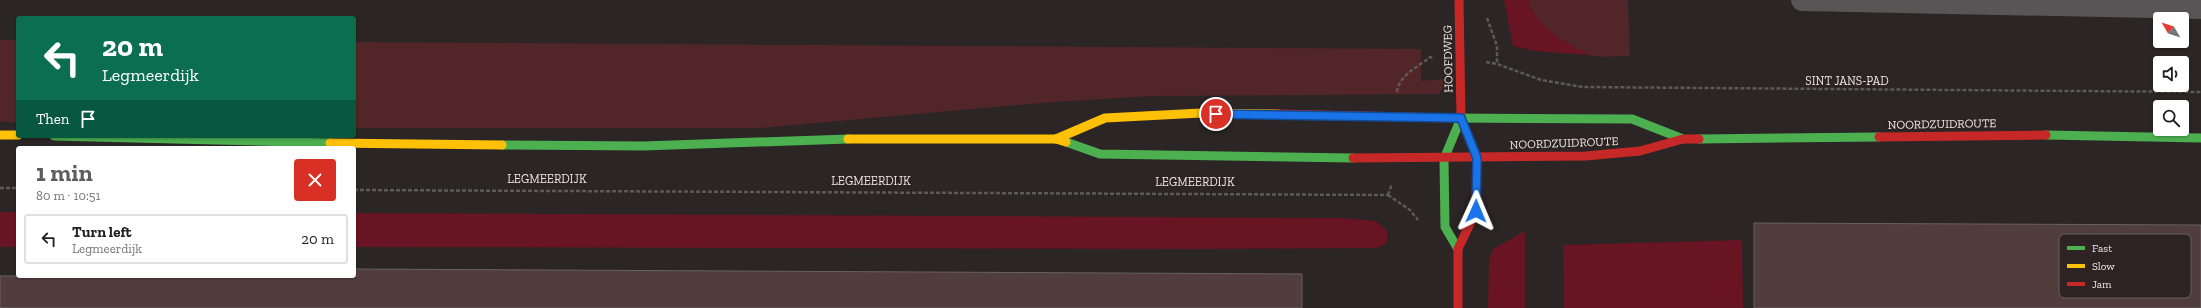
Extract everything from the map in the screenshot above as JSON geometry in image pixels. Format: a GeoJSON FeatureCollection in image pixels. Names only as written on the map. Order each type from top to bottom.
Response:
{"type":"FeatureCollection","features":[{"type":"Feature","properties":{"kind":"main road","name":"HOOFDWEG"},"geometry":{"type":"LineString","coordinates":[[1458,308],[1458,249],[1476,211],[1477,158],[1461,118],[1459,0]]}},
{"type":"Feature","properties":{"kind":"main road"},"geometry":{"type":"LineString","coordinates":[[1056,139],[1105,118],[1201,113],[1461,118]]}},
{"type":"Feature","properties":{"kind":"main road","name":"HOOFDWEG"},"geometry":{"type":"LineString","coordinates":[[1458,249],[1445,227],[1444,159],[1461,118]]}},
{"type":"Feature","properties":{"kind":"main road","name":"NOORDZUIDROUTE"},"geometry":{"type":"LineString","coordinates":[[1461,118],[1632,119],[1683,139]]}},
{"type":"Feature","properties":{"kind":"main road"},"geometry":{"type":"LineString","coordinates":[[0,135],[16,135]]}},
{"type":"Feature","properties":{"kind":"main road","name":"NOORDZUIDROUTE"},"geometry":{"type":"LineString","coordinates":[[1444,159],[1586,156],[1624,153],[1640,151],[1683,139],[2030,135],[2201,138]]}},
{"type":"Feature","properties":{"kind":"main road"},"geometry":{"type":"LineString","coordinates":[[137,138],[385,144],[643,146],[874,138],[1056,139],[1100,154],[1444,159]]}},
{"type":"Feature","properties":{"kind":"street"},"geometry":{"type":"LineString","coordinates":[[1802,0],[2201,8]]}},
{"type":"Feature","properties":{"kind":"path","name":"SINT JANS-PAD"},"geometry":{"type":"LineString","coordinates":[[1485,12],[1497,46],[1496,64],[1541,80],[1583,87],[2201,92]]}},
{"type":"Feature","properties":{"kind":"path"},"geometry":{"type":"LineString","coordinates":[[0,188],[16,188]]}},
{"type":"Feature","properties":{"kind":"path","name":"LEGMEERDIJK"},"geometry":{"type":"LineString","coordinates":[[356,190],[1388,195],[1410,210],[1419,222]]}},
{"type":"Feature","properties":{"kind":"shaded area"},"geometry":{"type":"Polygon","coordinates":[[[1504,0],[1528,0],[1532,10],[1553,34],[1571,46],[1590,55],[1535,51],[1513,46],[1504,0]]]}},
{"type":"Feature","properties":{"kind":"shaded area"},"geometry":{"type":"Polygon","coordinates":[[[1528,0],[1628,0],[1630,56],[1594,56],[1570,47],[1544,26],[1537,18],[1528,0]]]}},
{"type":"Feature","properties":{"kind":"shaded area"},"geometry":{"type":"Polygon","coordinates":[[[0,40],[16,40],[16,123],[0,121],[0,40]]]}},
{"type":"Feature","properties":{"kind":"shaded area"},"geometry":{"type":"Polygon","coordinates":[[[356,42],[1421,49],[1421,81],[1443,79],[1443,87],[1439,94],[1152,96],[1041,103],[760,128],[356,128],[356,42]]]}},
{"type":"Feature","properties":{"kind":"shaded area"},"geometry":{"type":"Polygon","coordinates":[[[0,212],[16,212],[16,247],[0,247],[0,212]]]}},
{"type":"Feature","properties":{"kind":"shaded area"},"geometry":{"type":"Polygon","coordinates":[[[356,213],[1339,218],[1376,221],[1387,231],[1387,243],[1377,248],[356,247],[356,213]]]}},
{"type":"Feature","properties":{"kind":"shaded area"},"geometry":{"type":"Polygon","coordinates":[[[1525,231],[1525,308],[1488,308],[1489,260],[1493,249],[1525,231]]]}},
{"type":"Feature","properties":{"kind":"shaded area"},"geometry":{"type":"Polygon","coordinates":[[[1742,240],[1743,308],[1564,308],[1563,245],[1742,240]]]}},
{"type":"Feature","properties":{"kind":"building"},"geometry":{"type":"Polygon","coordinates":[[[1754,223],[2201,225],[2201,308],[1754,308],[1754,223]]]}},
{"type":"Feature","properties":{"kind":"building"},"geometry":{"type":"Polygon","coordinates":[[[356,269],[1302,274],[1302,308],[0,308],[0,276],[16,276],[16,278],[356,278],[356,269]]]}},
{"type":"Feature","properties":{"kind":"traffic: fast"},"geometry":{"type":"LineString","coordinates":[[1450,118],[1632,119],[1683,139]]}},
{"type":"Feature","properties":{"kind":"traffic: fast"},"geometry":{"type":"LineString","coordinates":[[1458,249],[1445,227],[1444,159],[1461,118]]}},
{"type":"Feature","properties":{"kind":"traffic: fast"},"geometry":{"type":"LineString","coordinates":[[2046,135],[2201,138]]}},
{"type":"Feature","properties":{"kind":"traffic: fast"},"geometry":{"type":"LineString","coordinates":[[1699,139],[1879,137]]}},
{"type":"Feature","properties":{"kind":"traffic: fast"},"geometry":{"type":"LineString","coordinates":[[133,138],[330,143]]}},
{"type":"Feature","properties":{"kind":"traffic: fast"},"geometry":{"type":"LineString","coordinates":[[502,145],[643,146],[848,139]]}},
{"type":"Feature","properties":{"kind":"traffic: fast"},"geometry":{"type":"LineString","coordinates":[[1066,142],[1100,154],[1353,158]]}},
{"type":"Feature","properties":{"kind":"traffic: slow"},"geometry":{"type":"LineString","coordinates":[[1056,139],[1105,118],[1201,113],[1278,114]]}},
{"type":"Feature","properties":{"kind":"traffic: slow"},"geometry":{"type":"LineString","coordinates":[[0,135],[16,135]]}},
{"type":"Feature","properties":{"kind":"traffic: slow"},"geometry":{"type":"LineString","coordinates":[[848,139],[1056,139],[1066,142]]}},
{"type":"Feature","properties":{"kind":"traffic: slow"},"geometry":{"type":"LineString","coordinates":[[330,143],[502,145]]}},
{"type":"Feature","properties":{"kind":"traffic: jam"},"geometry":{"type":"LineString","coordinates":[[1458,308],[1458,249],[1476,211],[1477,158],[1461,118],[1459,0]]}},
{"type":"Feature","properties":{"kind":"traffic: jam"},"geometry":{"type":"LineString","coordinates":[[1278,114],[1450,118]]}},
{"type":"Feature","properties":{"kind":"traffic: jam"},"geometry":{"type":"LineString","coordinates":[[1879,137],[2046,135]]}},
{"type":"Feature","properties":{"kind":"traffic: jam"},"geometry":{"type":"LineString","coordinates":[[1353,158],[1586,156],[1640,151],[1683,139],[1699,139]]}},
{"type":"Feature","properties":{"kind":"route"},"geometry":{"type":"LineString","coordinates":[[1216,114],[1351,115],[1461,118],[1477,158],[1476,211]]}}]}
